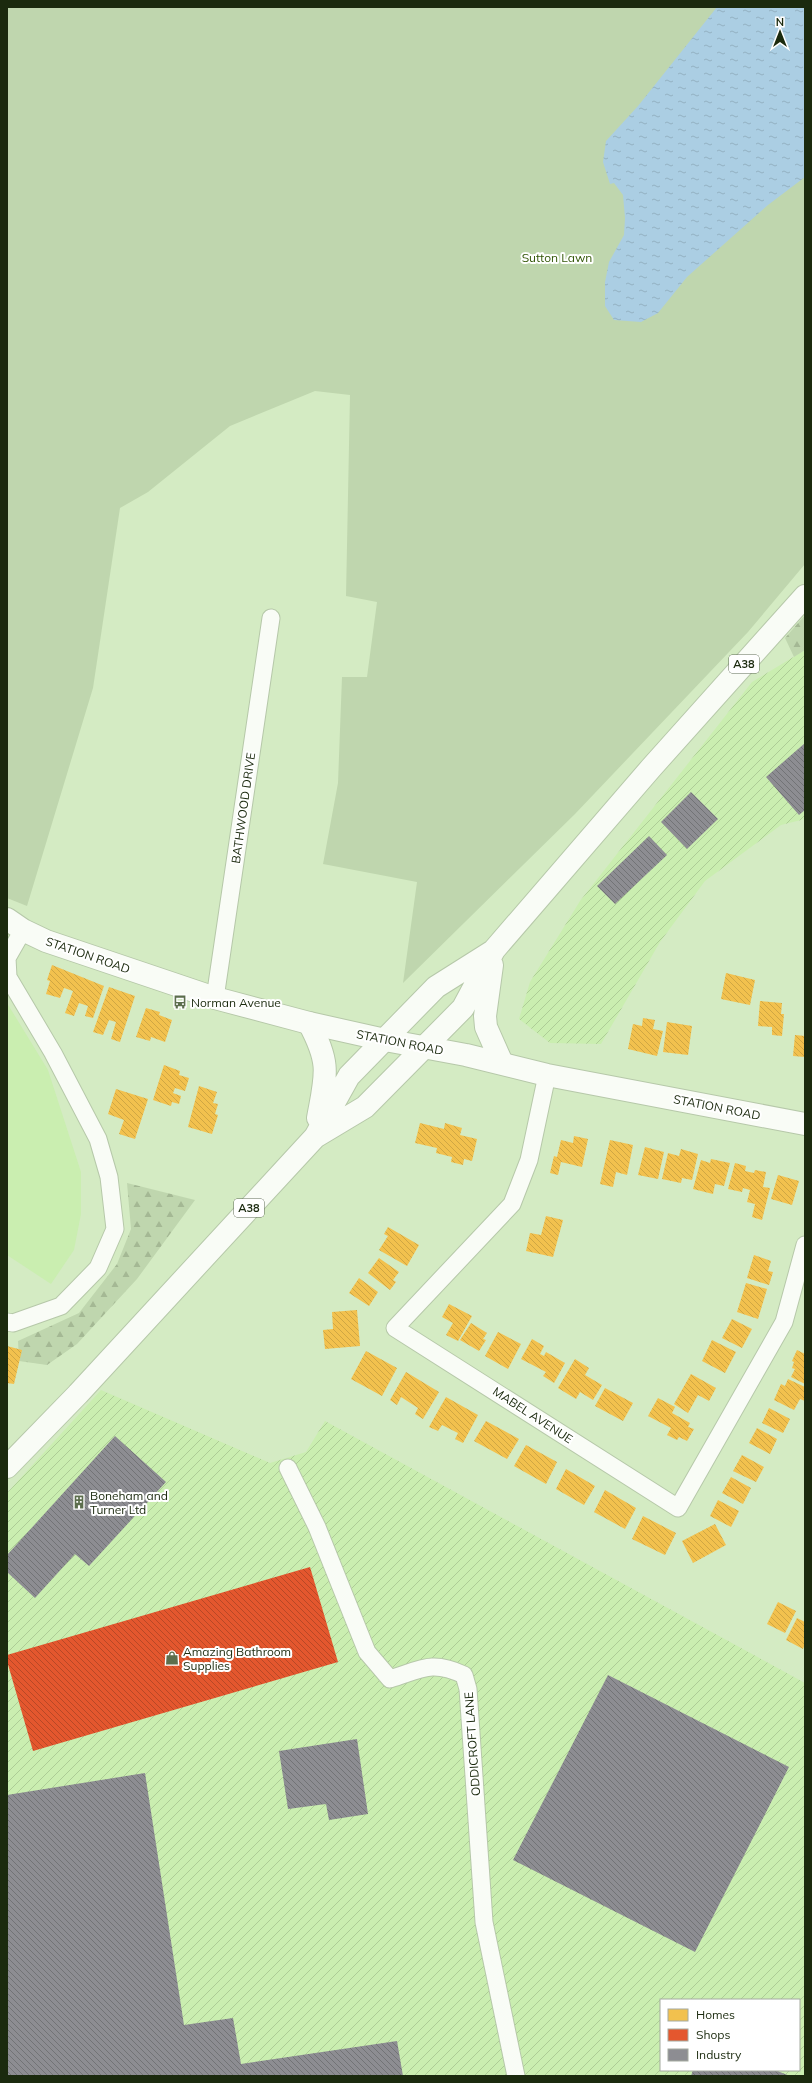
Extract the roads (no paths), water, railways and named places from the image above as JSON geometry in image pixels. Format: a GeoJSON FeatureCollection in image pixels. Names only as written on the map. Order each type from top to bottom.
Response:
{"type":"FeatureCollection","features":[{"type":"Feature","properties":{"kind":"main road","name":"A38"},"geometry":{"type":"LineString","coordinates":[[315,1137],[365,1107],[463,1008],[494,950],[651,768],[805,596]]}},
{"type":"Feature","properties":{"kind":"main road","name":"STATION ROAD"},"geometry":{"type":"LineString","coordinates":[[15,924],[46,940],[215,998],[309,1023],[385,1040],[426,1047],[547,1075],[805,1124]]}},
{"type":"Feature","properties":{"kind":"main road","name":"A38"},"geometry":{"type":"LineString","coordinates":[[7,1467],[78,1394],[315,1137],[343,1084],[436,987],[494,950]]}},
{"type":"Feature","properties":{"kind":"main road"},"geometry":{"type":"LineString","coordinates":[[494,950],[484,1016],[486,1027],[502,1064]]}},
{"type":"Feature","properties":{"kind":"main road"},"geometry":{"type":"LineString","coordinates":[[309,1023],[322,1049],[326,1066],[315,1137]]}},
{"type":"Feature","properties":{"kind":"street","name":"BATHWOOD DRIVE"},"geometry":{"type":"LineString","coordinates":[[215,998],[271,618]]}},
{"type":"Feature","properties":{"kind":"street"},"geometry":{"type":"LineString","coordinates":[[7,1322],[13,1323],[61,1306],[98,1268],[115,1229],[109,1177],[98,1139],[53,1053],[8,977],[7,958],[15,924]]}},
{"type":"Feature","properties":{"kind":"street","name":"MABEL AVENUE"},"geometry":{"type":"LineString","coordinates":[[547,1075],[529,1160],[512,1204],[395,1328],[678,1508],[784,1322],[805,1245]]}},
{"type":"Feature","properties":{"kind":"street","name":"ODDICROFT LANE"},"geometry":{"type":"LineString","coordinates":[[288,1468],[317,1527],[367,1652],[390,1679],[431,1665],[449,1668],[464,1675],[468,1689],[484,1922],[516,2076]]}},
{"type":"Feature","properties":{"kind":"water"},"geometry":{"type":"Polygon","coordinates":[[[717,7],[805,7],[805,177],[768,205],[687,277],[658,313],[641,322],[614,320],[605,306],[605,282],[609,262],[624,235],[625,218],[623,195],[614,183],[610,184],[603,162],[606,141],[638,106],[717,7]]]}},
{"type":"Feature","properties":{"kind":"place","name":"Norman Avenue"},"geometry":{"type":"Point","coordinates":[180,1002]}},
{"type":"Feature","properties":{"kind":"place","name":"Boneham and Turner Ltd"},"geometry":{"type":"Point","coordinates":[79,1502]}},
{"type":"Feature","properties":{"kind":"place","name":"Amazing Bathroom Supplies"},"geometry":{"type":"Point","coordinates":[172,1658]}},
{"type":"Feature","properties":{"kind":"park label","name":"Sutton Lawn"},"geometry":{"type":"Point","coordinates":[557,257]}}]}
